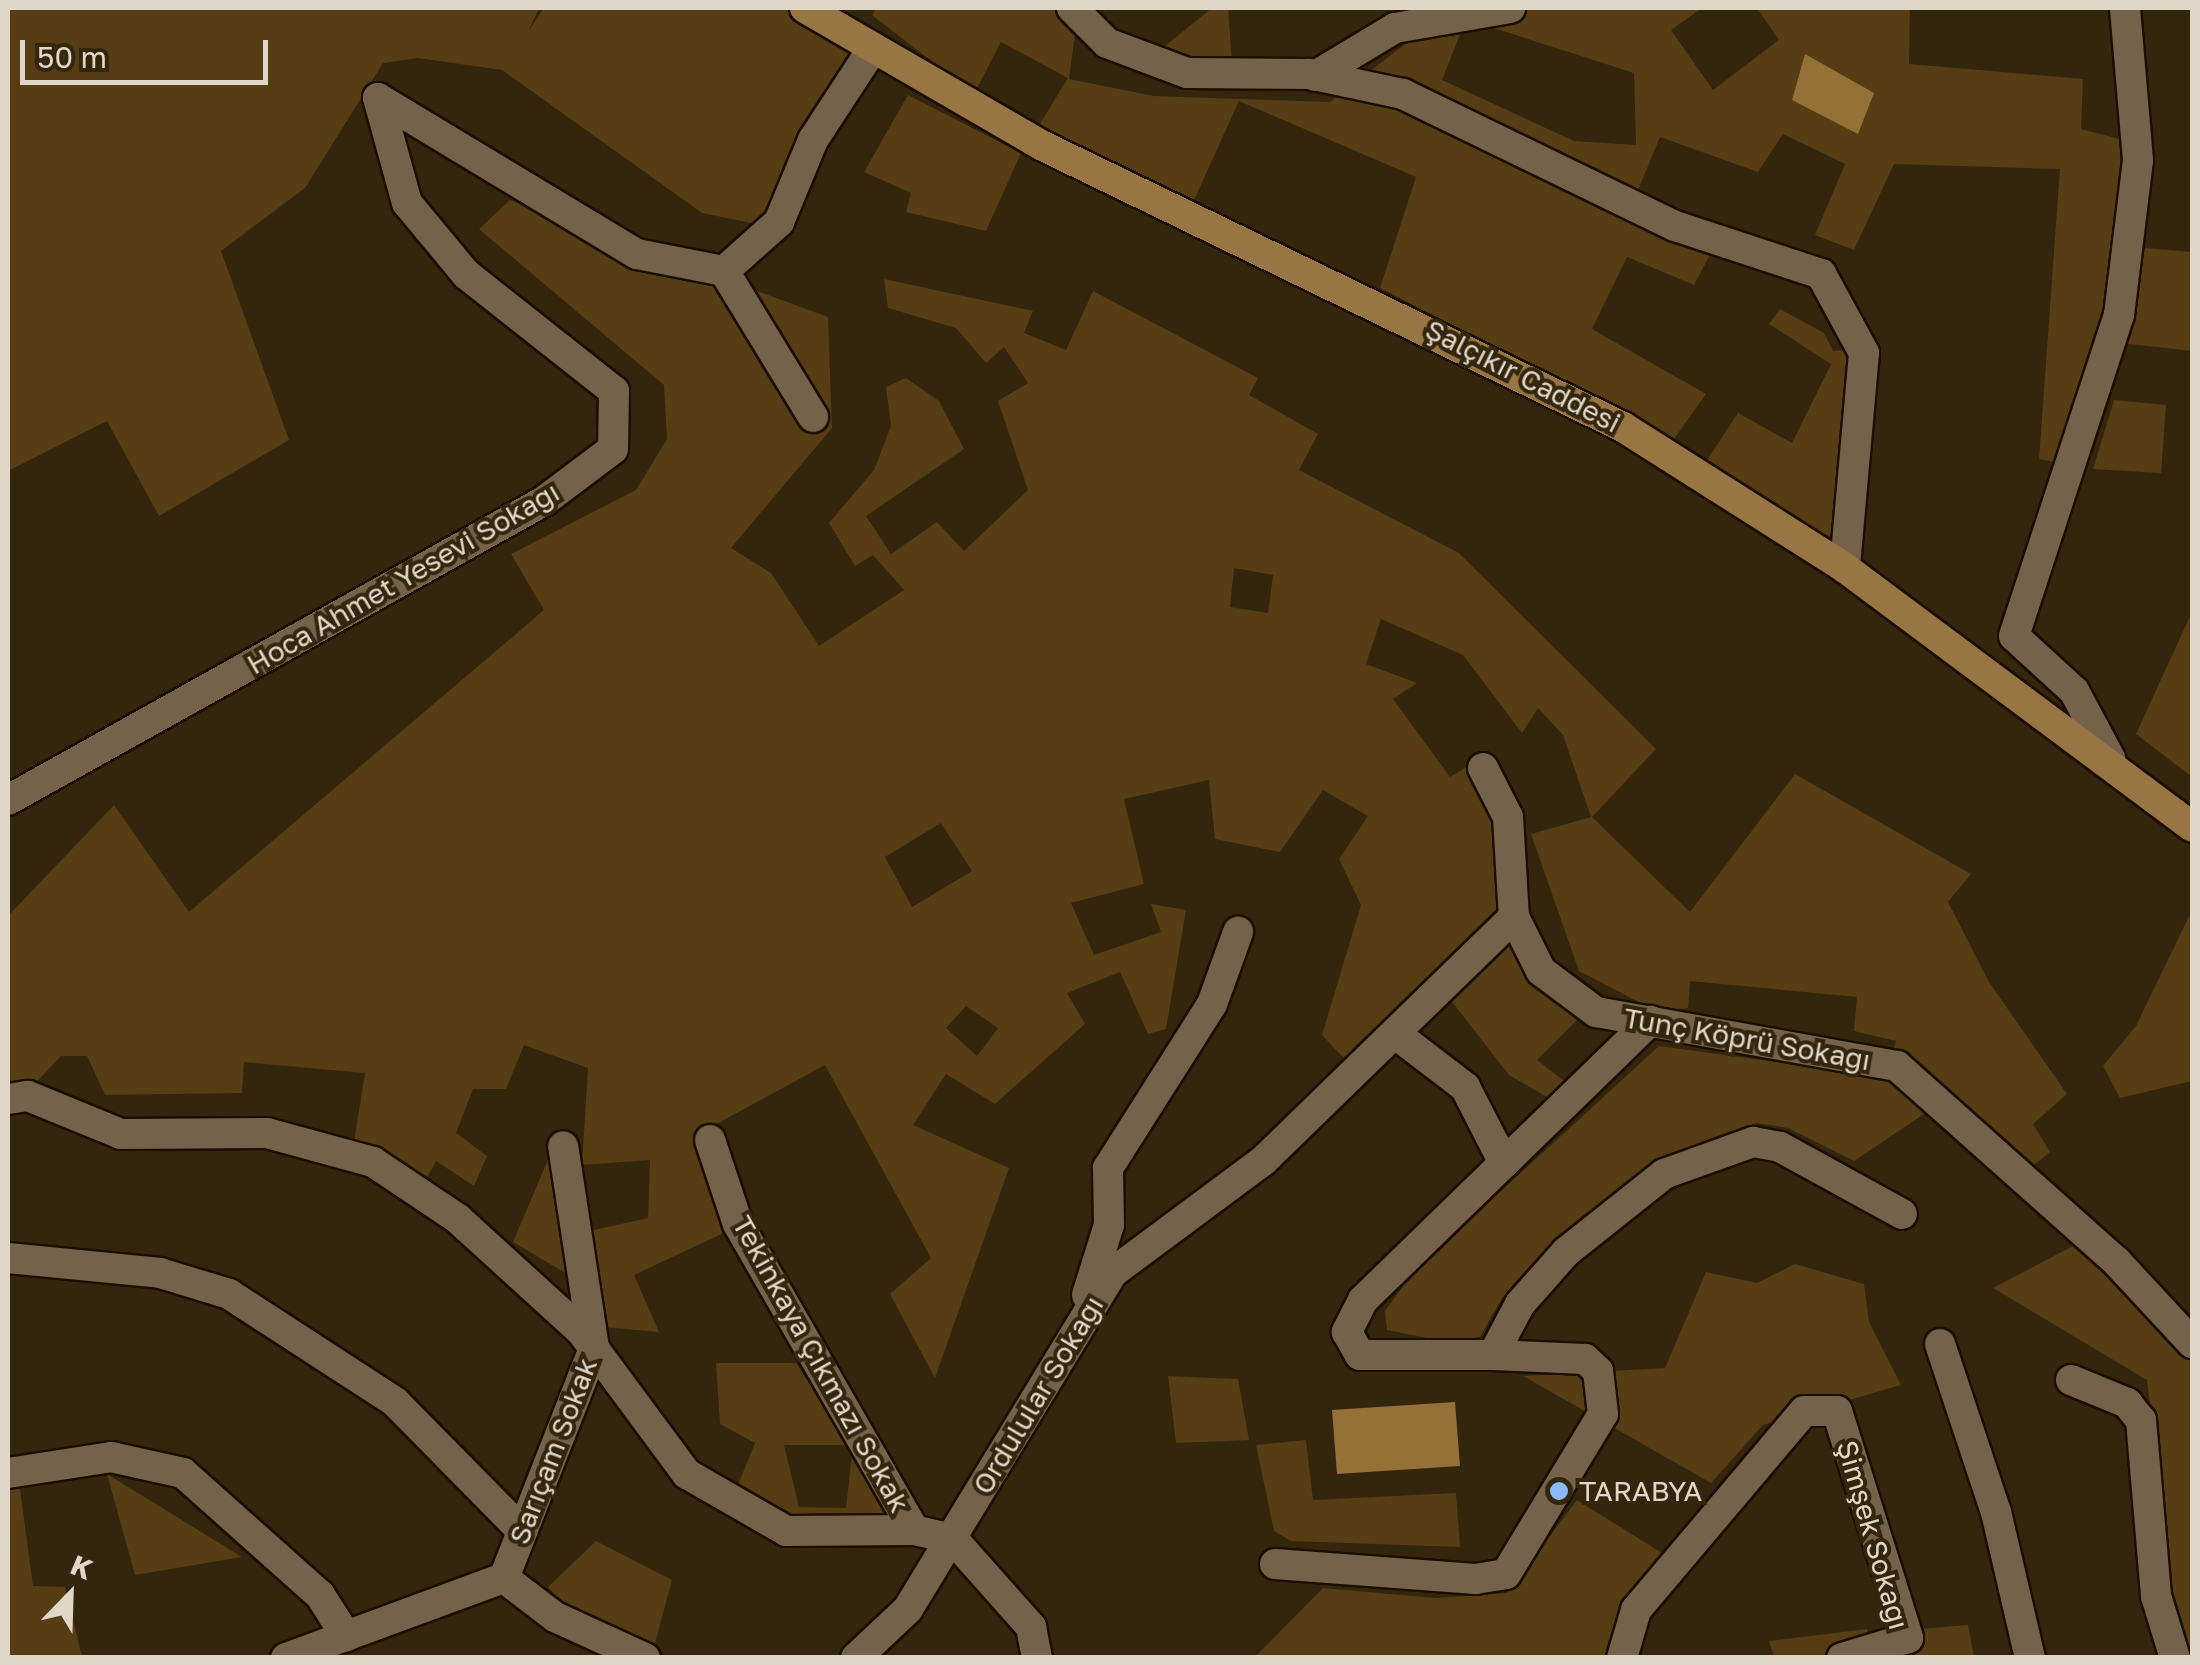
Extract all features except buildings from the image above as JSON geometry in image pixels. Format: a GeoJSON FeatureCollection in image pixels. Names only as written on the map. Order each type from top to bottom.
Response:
{"type":"FeatureCollection","features":[{"type":"Feature","properties":{"kind":"main road","name":"Şalçıkır Caddesi"},"geometry":{"type":"LineString","coordinates":[[805,8],[871,51],[1043,146],[1624,427],[1845,568],[2110,758],[2192,827]]}},
{"type":"Feature","properties":{"kind":"street"},"geometry":{"type":"LineString","coordinates":[[1072,8],[1107,43],[1187,74],[1315,76],[1403,94],[1675,226],[1821,274],[1864,353],[1845,568]]}},
{"type":"Feature","properties":{"kind":"street"},"geometry":{"type":"LineString","coordinates":[[1315,76],[1395,28],[1510,8]]}},
{"type":"Feature","properties":{"kind":"street"},"geometry":{"type":"LineString","coordinates":[[2110,758],[2074,691],[2014,636],[2119,315],[2138,160],[2125,8]]}},
{"type":"Feature","properties":{"kind":"street"},"geometry":{"type":"LineString","coordinates":[[813,417],[724,271],[779,222],[814,140],[871,51]]}},
{"type":"Feature","properties":{"kind":"street","name":"Hoca Ahmet Yesevi Sokağı"},"geometry":{"type":"LineString","coordinates":[[8,800],[544,501],[612,449],[614,392],[466,274],[407,203],[378,98],[637,254],[724,271]]}},
{"type":"Feature","properties":{"kind":"street","name":"Tunç Köprü Sokağı"},"geometry":{"type":"LineString","coordinates":[[1483,768],[1508,817],[1514,917],[1541,971],[1596,1012],[1896,1066],[2116,1261],[2192,1343]]}},
{"type":"Feature","properties":{"kind":"street","name":"Ordulular Sokağı"},"geometry":{"type":"LineString","coordinates":[[856,1658],[908,1610],[1112,1273],[1264,1160],[1397,1035],[1448,972],[1514,917]]}},
{"type":"Feature","properties":{"kind":"street"},"geometry":{"type":"LineString","coordinates":[[1079,1322],[1109,1225],[1108,1168],[1212,1004],[1238,932]]}},
{"type":"Feature","properties":{"kind":"street"},"geometry":{"type":"LineString","coordinates":[[1275,1564],[1506,1574],[1604,1414],[1598,1371],[1584,1359],[1360,1355],[1347,1332],[1362,1300],[1650,1021]]}},
{"type":"Feature","properties":{"kind":"street"},"geometry":{"type":"LineString","coordinates":[[1397,1035],[1465,1087],[1504,1163]]}},
{"type":"Feature","properties":{"kind":"street"},"geometry":{"type":"LineString","coordinates":[[8,1099],[28,1096],[120,1134],[267,1132],[374,1162],[458,1219],[594,1348],[687,1474],[786,1531],[914,1530],[952,1540],[1031,1626],[1037,1658]]}},
{"type":"Feature","properties":{"kind":"street","name":"Tekinkaya Çıkmazı Sokak"},"geometry":{"type":"LineString","coordinates":[[710,1140],[738,1224],[914,1530]]}},
{"type":"Feature","properties":{"kind":"street"},"geometry":{"type":"LineString","coordinates":[[1493,1356],[1520,1304],[1566,1252],[1664,1174],[1753,1142],[1780,1147],[1902,1214]]}},
{"type":"Feature","properties":{"kind":"street","name":"Sarıçam Sokak"},"geometry":{"type":"LineString","coordinates":[[504,1578],[594,1348],[563,1146]]}},
{"type":"Feature","properties":{"kind":"street"},"geometry":{"type":"LineString","coordinates":[[8,1258],[160,1273],[229,1294],[395,1402],[522,1530]]}},
{"type":"Feature","properties":{"kind":"street"},"geometry":{"type":"LineString","coordinates":[[1940,1344],[1996,1512],[2030,1658]]}},
{"type":"Feature","properties":{"kind":"street"},"geometry":{"type":"LineString","coordinates":[[2070,1380],[2128,1402],[2141,1420],[2156,1596],[2175,1658]]}},
{"type":"Feature","properties":{"kind":"street","name":"Şimşek Sokağı"},"geometry":{"type":"LineString","coordinates":[[1622,1658],[1636,1610],[1756,1456],[1804,1411],[1837,1411],[1908,1638],[1842,1658]]}},
{"type":"Feature","properties":{"kind":"street"},"geometry":{"type":"LineString","coordinates":[[8,1473],[110,1457],[183,1473],[320,1595],[346,1636]]}},
{"type":"Feature","properties":{"kind":"street"},"geometry":{"type":"LineString","coordinates":[[286,1658],[504,1578],[555,1617],[645,1658]]}},
{"type":"Feature","properties":{"kind":"shaded area"},"geometry":{"type":"Polygon","coordinates":[[[8,8],[539,8],[529,30],[544,8],[787,8],[860,56],[762,225],[702,213],[502,70],[418,58],[383,63],[305,188],[221,251],[289,440],[159,516],[107,421],[8,471],[8,8]]]}},
{"type":"Feature","properties":{"kind":"shaded area"},"geometry":{"type":"Polygon","coordinates":[[[876,8],[1088,8],[1077,19],[1069,79],[1154,96],[1330,102],[1452,8],[1702,8],[1671,30],[1713,90],[1779,40],[1757,8],[1910,8],[1909,64],[2083,79],[2081,129],[2127,141],[2121,252],[2073,466],[2039,459],[2060,169],[1894,164],[1854,250],[1815,235],[1845,164],[1783,134],[1758,172],[1660,137],[1636,195],[1712,251],[1694,285],[1627,257],[1592,329],[1706,394],[1674,439],[1380,288],[1416,177],[1239,101],[1189,211],[1035,132],[1068,78],[1001,42],[974,94],[872,15],[876,8]],[[1466,19],[1442,80],[1574,141],[1636,145],[1634,73],[1466,19]]]}},
{"type":"Feature","properties":{"kind":"shaded area"},"geometry":{"type":"Polygon","coordinates":[[[1212,8],[1228,8],[1232,64],[1155,54],[1212,8]]]}},
{"type":"Feature","properties":{"kind":"shaded area"},"geometry":{"type":"Polygon","coordinates":[[[1805,54],[1874,93],[1858,134],[1792,100],[1805,54]]]}},
{"type":"Feature","properties":{"kind":"shaded area"},"geometry":{"type":"Polygon","coordinates":[[[908,95],[1021,153],[986,231],[906,212],[911,193],[864,172],[908,95]]]}},
{"type":"Feature","properties":{"kind":"shaded area"},"geometry":{"type":"Polygon","coordinates":[[[510,200],[828,317],[832,428],[731,548],[771,573],[819,646],[904,590],[873,555],[855,566],[829,523],[874,470],[891,426],[886,387],[906,378],[939,401],[964,449],[866,516],[891,554],[937,522],[964,551],[1028,490],[998,401],[1028,383],[1004,347],[986,363],[956,328],[888,308],[884,279],[1033,311],[1024,333],[1066,350],[1093,291],[1258,378],[1249,395],[1318,434],[1299,470],[1459,553],[1656,749],[1592,817],[1690,912],[1795,774],[1971,874],[1948,902],[1989,982],[2067,1094],[2033,1124],[2050,1152],[2024,1173],[1892,1054],[1896,1041],[1854,1031],[1857,997],[1690,981],[1688,1008],[1656,1011],[1579,971],[1531,834],[1591,817],[1563,735],[1538,708],[1522,733],[1463,655],[1381,619],[1366,664],[1417,683],[1393,699],[1450,777],[1473,763],[1499,806],[1508,914],[1353,1068],[1322,1035],[1361,905],[1339,859],[1368,816],[1323,790],[1280,852],[1215,839],[1209,780],[1124,799],[1144,884],[1071,903],[1094,955],[1161,932],[1151,904],[1186,910],[1166,1029],[1148,1034],[1120,972],[1067,993],[1085,1024],[995,1104],[946,1074],[913,1125],[1009,1168],[935,1378],[890,1294],[931,1258],[825,1065],[698,1134],[730,1230],[634,1275],[659,1332],[604,1327],[585,1232],[648,1218],[650,1160],[582,1165],[588,1068],[524,1045],[506,1089],[473,1089],[456,1133],[487,1156],[474,1186],[436,1161],[427,1178],[354,1142],[365,1073],[244,1062],[242,1093],[105,1095],[87,1056],[61,1056],[8,1112],[8,916],[114,805],[189,912],[544,610],[511,554],[636,490],[667,439],[664,385],[479,229],[510,200]],[[1234,568],[1230,607],[1268,613],[1273,575],[1234,568]],[[941,823],[885,857],[912,907],[972,871],[941,823]],[[966,1006],[946,1028],[977,1056],[998,1028],[966,1006]]]}},
{"type":"Feature","properties":{"kind":"shaded area"},"geometry":{"type":"Polygon","coordinates":[[[2145,248],[2192,252],[2192,351],[2121,343],[2145,248]]]}},
{"type":"Feature","properties":{"kind":"shaded area"},"geometry":{"type":"Polygon","coordinates":[[[1780,309],[1824,333],[1833,351],[1850,349],[1832,547],[1707,460],[1738,413],[1792,443],[1831,364],[1769,324],[1780,309]]]}},
{"type":"Feature","properties":{"kind":"shaded area"},"geometry":{"type":"Polygon","coordinates":[[[2114,400],[2166,405],[2161,473],[2093,469],[2114,400]]]}},
{"type":"Feature","properties":{"kind":"shaded area"},"geometry":{"type":"Polygon","coordinates":[[[2192,612],[2192,777],[2136,734],[2192,612]]]}},
{"type":"Feature","properties":{"kind":"shaded area"},"geometry":{"type":"Polygon","coordinates":[[[2192,910],[2192,1081],[2120,1098],[2103,1066],[2136,1026],[2192,910]]]}},
{"type":"Feature","properties":{"kind":"shaded area"},"geometry":{"type":"Polygon","coordinates":[[[1513,923],[1580,1017],[1537,1060],[1572,1087],[1552,1100],[1509,1075],[1446,994],[1513,923]]]}},
{"type":"Feature","properties":{"kind":"shaded area"},"geometry":{"type":"Polygon","coordinates":[[[1659,1046],[1892,1078],[1930,1110],[1854,1161],[1788,1128],[1757,1123],[1664,1156],[1502,1298],[1480,1337],[1448,1342],[1387,1330],[1385,1311],[1415,1270],[1659,1046]]]}},
{"type":"Feature","properties":{"kind":"shaded area"},"geometry":{"type":"Polygon","coordinates":[[[553,1148],[575,1269],[567,1274],[513,1242],[553,1148]]]}},
{"type":"Feature","properties":{"kind":"shaded area"},"geometry":{"type":"Polygon","coordinates":[[[2096,1234],[2192,1322],[2192,1657],[2171,1584],[2147,1380],[1993,1288],[2096,1234]]]}},
{"type":"Feature","properties":{"kind":"shaded area"},"geometry":{"type":"Polygon","coordinates":[[[1795,1264],[1864,1284],[1869,1322],[1901,1385],[1763,1425],[1711,1483],[1523,1376],[1665,1368],[1706,1272],[1757,1283],[1795,1264]]]}},
{"type":"Feature","properties":{"kind":"shaded area"},"geometry":{"type":"Polygon","coordinates":[[[716,1363],[796,1363],[850,1445],[784,1445],[799,1507],[846,1508],[853,1449],[901,1523],[788,1526],[735,1492],[755,1443],[720,1424],[716,1363]]]}},
{"type":"Feature","properties":{"kind":"shaded area"},"geometry":{"type":"Polygon","coordinates":[[[1168,1376],[1238,1379],[1249,1440],[1176,1443],[1168,1376]]]}},
{"type":"Feature","properties":{"kind":"shaded area"},"geometry":{"type":"Polygon","coordinates":[[[1455,1402],[1460,1466],[1337,1474],[1332,1410],[1455,1402]]]}},
{"type":"Feature","properties":{"kind":"shaded area"},"geometry":{"type":"Polygon","coordinates":[[[1306,1440],[1313,1500],[1456,1493],[1460,1547],[1291,1541],[1274,1531],[1256,1445],[1306,1440]]]}},
{"type":"Feature","properties":{"kind":"shaded area"},"geometry":{"type":"Polygon","coordinates":[[[107,1474],[242,1557],[135,1575],[107,1474]]]}},
{"type":"Feature","properties":{"kind":"shaded area"},"geometry":{"type":"Polygon","coordinates":[[[20,1489],[33,1586],[65,1587],[82,1657],[8,1657],[8,1490],[20,1489]]]}},
{"type":"Feature","properties":{"kind":"shaded area"},"geometry":{"type":"Polygon","coordinates":[[[1577,1500],[1662,1553],[1606,1657],[1254,1658],[1323,1588],[1435,1598],[1507,1593],[1577,1500]]]}},
{"type":"Feature","properties":{"kind":"shaded area"},"geometry":{"type":"Polygon","coordinates":[[[596,1541],[672,1580],[654,1647],[563,1605],[548,1587],[596,1541]]]}},
{"type":"Feature","properties":{"kind":"shaded area"},"geometry":{"type":"Polygon","coordinates":[[[1968,1625],[1974,1657],[1910,1657],[1908,1630],[1968,1625]]]}},
{"type":"Feature","properties":{"kind":"shaded area"},"geometry":{"type":"Polygon","coordinates":[[[1867,1629],[1874,1657],[1774,1657],[1769,1641],[1867,1629]]]}},
{"type":"Feature","properties":{"kind":"place","name":"TARABYA"},"geometry":{"type":"Point","coordinates":[1559,1491]}}]}
